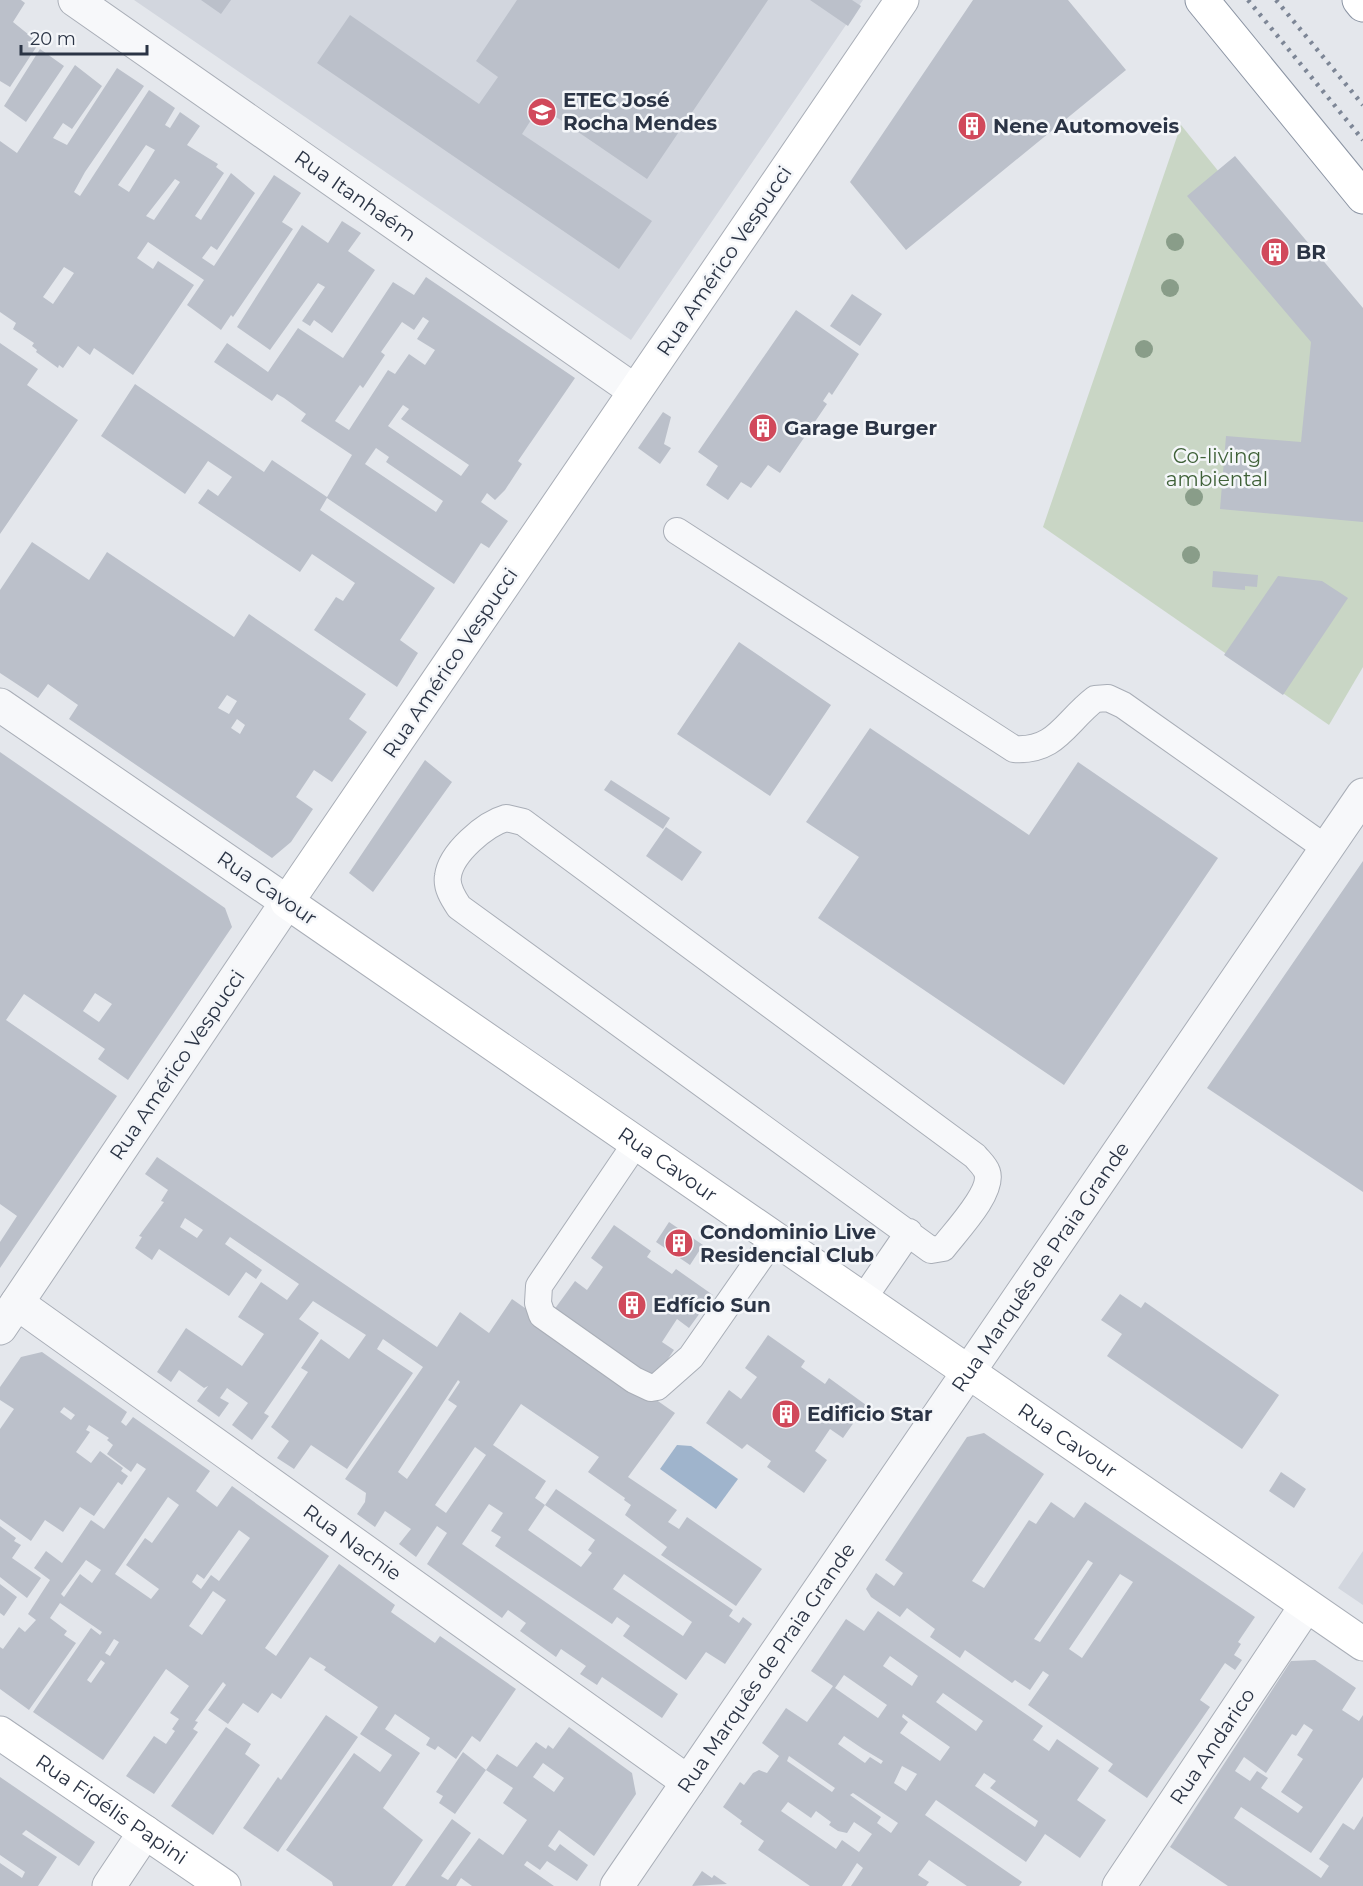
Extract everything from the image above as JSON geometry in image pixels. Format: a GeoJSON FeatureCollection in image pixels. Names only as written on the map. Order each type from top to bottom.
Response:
{"type":"FeatureCollection","features":[{"type":"Feature","properties":{"kind":"main road","name":"Rua Américo Vespucci"},"geometry":{"type":"LineString","coordinates":[[287,902],[902,0]]}},
{"type":"Feature","properties":{"kind":"main road"},"geometry":{"type":"LineString","coordinates":[[1202,0],[1363,197]]}},
{"type":"Feature","properties":{"kind":"main road"},"geometry":{"type":"LineString","coordinates":[[1359,0],[1363,5]]}},
{"type":"Feature","properties":{"kind":"main road","name":"Rua Cavour"},"geometry":{"type":"LineString","coordinates":[[287,902],[1363,1644]]}},
{"type":"Feature","properties":{"kind":"main road","name":"Rua Fidélis Papini"},"geometry":{"type":"LineString","coordinates":[[0,1733],[224,1886]]}},
{"type":"Feature","properties":{"kind":"street","name":"Rua Itanhaém"},"geometry":{"type":"LineString","coordinates":[[75,0],[635,391]]}},
{"type":"Feature","properties":{"kind":"street","name":"Rua Cavour"},"geometry":{"type":"LineString","coordinates":[[0,705],[287,902]]}},
{"type":"Feature","properties":{"kind":"street","name":"Rua Marquês de Praia Grande"},"geometry":{"type":"LineString","coordinates":[[617,1886],[1363,795]]}},
{"type":"Feature","properties":{"kind":"street","name":"Rua Américo Vespucci"},"geometry":{"type":"LineString","coordinates":[[8,1315],[287,902]]}},
{"type":"Feature","properties":{"kind":"street","name":"Rua Nachie"},"geometry":{"type":"LineString","coordinates":[[8,1315],[688,1782]]}},
{"type":"Feature","properties":{"kind":"street","name":"Rua Andarico"},"geometry":{"type":"LineString","coordinates":[[1119,1886],[1306,1606]]}},
{"type":"Feature","properties":{"kind":"street"},"geometry":{"type":"LineString","coordinates":[[109,1886],[145,1832]]}},
{"type":"Feature","properties":{"kind":"lane"},"geometry":{"type":"LineString","coordinates":[[677,531],[1014,748],[1032,750],[1050,743],[1095,699],[1108,699],[1123,705],[1326,849]]}},
{"type":"Feature","properties":{"kind":"lane"},"geometry":{"type":"LineString","coordinates":[[506,818],[523,822],[975,1156],[986,1171],[988,1184],[982,1197],[943,1248],[932,1250],[909,1232],[459,907],[450,892],[447,877],[453,863],[477,834],[491,823],[506,818]]}},
{"type":"Feature","properties":{"kind":"lane"},"geometry":{"type":"LineString","coordinates":[[636,1143],[539,1286],[538,1303],[542,1315],[634,1380],[651,1388],[657,1387],[692,1357],[774,1238]]}},
{"type":"Feature","properties":{"kind":"lane"},"geometry":{"type":"LineString","coordinates":[[863,1299],[909,1232]]}},
{"type":"Feature","properties":{"kind":"shaded area","name":"ETEC José Rocha Mendes"},"geometry":{"type":"Polygon","coordinates":[[[134,0],[863,0],[631,340],[134,0]]]}},
{"type":"Feature","properties":{"kind":"shaded area"},"geometry":{"type":"Polygon","coordinates":[[[1363,1551],[1363,1605],[1338,1588],[1363,1551]]]}},
{"type":"Feature","properties":{"kind":"green space","name":"Co-living ambiental"},"geometry":{"type":"Polygon","coordinates":[[[1181,125],[1363,350],[1363,667],[1329,725],[1043,527],[1181,125]]]}},
{"type":"Feature","properties":{"kind":"water"},"geometry":{"type":"Polygon","coordinates":[[[677,1445],[691,1446],[738,1479],[716,1509],[660,1469],[677,1445]]]}},
{"type":"Feature","properties":{"kind":"building"},"geometry":{"type":"Polygon","coordinates":[[[0,0],[21,0],[25,3],[13,22],[39,43],[10,87],[0,81],[0,0]]]}},
{"type":"Feature","properties":{"kind":"building"},"geometry":{"type":"Polygon","coordinates":[[[201,0],[231,0],[221,14],[201,0]]]}},
{"type":"Feature","properties":{"kind":"building"},"geometry":{"type":"Polygon","coordinates":[[[517,0],[768,0],[647,179],[540,106],[522,134],[652,221],[619,269],[317,63],[350,15],[479,104],[498,77],[476,61],[517,0]]]}},
{"type":"Feature","properties":{"kind":"building"},"geometry":{"type":"Polygon","coordinates":[[[810,0],[852,0],[861,6],[848,26],[810,0]]]}},
{"type":"Feature","properties":{"kind":"building","name":"Nene Automoveis"},"geometry":{"type":"Polygon","coordinates":[[[973,0],[1068,0],[1126,70],[906,250],[850,182],[973,0]]]}},
{"type":"Feature","properties":{"kind":"building"},"geometry":{"type":"Polygon","coordinates":[[[40,49],[64,66],[26,122],[4,106],[40,49]]]}},
{"type":"Feature","properties":{"kind":"building"},"geometry":{"type":"Polygon","coordinates":[[[75,65],[102,86],[72,129],[63,123],[53,138],[67,145],[117,68],[144,86],[85,172],[74,192],[80,196],[149,90],[175,108],[165,125],[170,128],[180,112],[200,126],[187,145],[218,164],[216,167],[224,173],[195,216],[201,220],[231,173],[255,193],[217,250],[211,246],[202,258],[214,266],[274,175],[301,193],[282,222],[293,229],[233,317],[231,315],[221,330],[187,305],[204,280],[148,242],[137,258],[153,269],[158,261],[194,285],[133,375],[94,348],[90,355],[78,346],[63,368],[59,365],[58,368],[36,352],[37,350],[32,346],[34,343],[13,329],[16,323],[0,312],[0,141],[17,153],[75,65]],[[146,145],[118,185],[129,192],[155,150],[146,145]],[[175,179],[146,216],[154,220],[180,182],[175,179]],[[64,267],[43,297],[53,304],[74,273],[64,267]]]}},
{"type":"Feature","properties":{"kind":"building"},"geometry":{"type":"Polygon","coordinates":[[[1235,156],[1363,308],[1363,522],[1220,509],[1226,436],[1301,442],[1311,342],[1187,196],[1235,156]]]}},
{"type":"Feature","properties":{"kind":"building"},"geometry":{"type":"Polygon","coordinates":[[[342,221],[361,233],[348,251],[375,270],[332,333],[314,320],[310,326],[302,321],[325,287],[318,283],[270,350],[237,327],[302,225],[328,243],[342,221]]]}},
{"type":"Feature","properties":{"kind":"building"},"geometry":{"type":"Polygon","coordinates":[[[426,277],[575,378],[518,461],[522,464],[505,490],[495,500],[487,493],[481,502],[508,521],[489,548],[481,543],[454,584],[327,498],[320,510],[435,588],[400,640],[418,653],[397,687],[314,630],[336,597],[343,601],[355,583],[312,554],[300,572],[198,503],[208,489],[218,496],[232,477],[208,461],[185,494],[101,436],[135,384],[264,472],[272,460],[327,497],[352,455],[301,421],[306,414],[284,398],[277,394],[272,401],[214,362],[227,343],[268,372],[298,328],[343,358],[393,282],[414,295],[426,277]],[[423,317],[414,330],[402,322],[381,352],[385,355],[363,388],[360,385],[335,421],[349,430],[388,370],[395,374],[409,354],[425,365],[435,350],[417,339],[429,321],[423,317]],[[403,405],[388,426],[461,476],[469,465],[401,419],[409,409],[403,405]],[[376,448],[365,464],[436,512],[443,501],[386,462],[389,457],[376,448]]]}},
{"type":"Feature","properties":{"kind":"building"},"geometry":{"type":"Polygon","coordinates":[[[852,294],[882,314],[860,346],[830,326],[852,294]]]}},
{"type":"Feature","properties":{"kind":"building","name":"Garage Burger"},"geometry":{"type":"Polygon","coordinates":[[[796,310],[859,354],[832,395],[829,392],[823,401],[827,404],[780,473],[768,465],[751,488],[741,482],[728,500],[706,485],[718,466],[698,452],[796,310]]]}},
{"type":"Feature","properties":{"kind":"building"},"geometry":{"type":"Polygon","coordinates":[[[0,343],[38,369],[27,385],[78,420],[0,534],[0,343]]]}},
{"type":"Feature","properties":{"kind":"building"},"geometry":{"type":"Polygon","coordinates":[[[663,412],[671,417],[664,444],[671,448],[660,464],[638,448],[663,412]]]}},
{"type":"Feature","properties":{"kind":"building"},"geometry":{"type":"Polygon","coordinates":[[[32,542],[89,580],[107,552],[234,637],[249,614],[366,694],[349,719],[367,732],[332,782],[314,770],[296,797],[313,809],[291,842],[272,858],[69,719],[78,705],[48,684],[38,698],[0,673],[0,590],[32,542]],[[227,695],[218,708],[229,714],[237,701],[227,695]],[[237,719],[231,728],[240,734],[245,725],[237,719]]]}},
{"type":"Feature","properties":{"kind":"building"},"geometry":{"type":"Polygon","coordinates":[[[1213,571],[1258,575],[1257,587],[1245,586],[1245,590],[1212,587],[1213,571]]]}},
{"type":"Feature","properties":{"kind":"building"},"geometry":{"type":"Polygon","coordinates":[[[1278,576],[1322,581],[1348,598],[1283,695],[1224,655],[1278,576]]]}},
{"type":"Feature","properties":{"kind":"building"},"geometry":{"type":"Polygon","coordinates":[[[739,642],[831,705],[770,796],[677,734],[739,642]]]}},
{"type":"Feature","properties":{"kind":"building"},"geometry":{"type":"Polygon","coordinates":[[[870,728],[1029,835],[1078,762],[1218,858],[1064,1085],[818,918],[859,857],[806,822],[870,728]]]}},
{"type":"Feature","properties":{"kind":"building"},"geometry":{"type":"Polygon","coordinates":[[[0,752],[225,908],[232,927],[128,1080],[98,1059],[105,1049],[24,994],[6,1020],[117,1096],[0,1268],[0,1242],[17,1216],[0,1204],[0,752]],[[95,993],[83,1011],[99,1022],[112,1004],[95,993]]]}},
{"type":"Feature","properties":{"kind":"building"},"geometry":{"type":"Polygon","coordinates":[[[425,760],[452,782],[373,892],[349,873],[425,760]]]}},
{"type":"Feature","properties":{"kind":"building"},"geometry":{"type":"Polygon","coordinates":[[[611,780],[670,818],[663,829],[604,790],[611,780]]]}},
{"type":"Feature","properties":{"kind":"building"},"geometry":{"type":"Polygon","coordinates":[[[666,827],[702,852],[682,881],[646,856],[666,827]]]}},
{"type":"Feature","properties":{"kind":"building"},"geometry":{"type":"Polygon","coordinates":[[[1363,861],[1363,1192],[1207,1088],[1363,861]]]}},
{"type":"Feature","properties":{"kind":"building"},"geometry":{"type":"Polygon","coordinates":[[[157,1157],[437,1347],[460,1312],[489,1333],[512,1299],[675,1413],[628,1477],[677,1510],[668,1522],[679,1529],[687,1517],[762,1569],[736,1606],[661,1555],[667,1547],[625,1515],[631,1505],[624,1500],[625,1498],[588,1472],[599,1457],[521,1404],[493,1445],[546,1481],[535,1498],[545,1505],[556,1489],[733,1610],[729,1616],[739,1623],[743,1617],[752,1624],[725,1664],[706,1652],[686,1680],[623,1636],[630,1626],[617,1617],[612,1624],[495,1546],[501,1537],[491,1531],[503,1513],[489,1504],[462,1544],[678,1694],[662,1718],[602,1677],[597,1685],[580,1674],[586,1666],[561,1649],[556,1657],[520,1631],[526,1623],[508,1610],[502,1618],[427,1564],[447,1533],[437,1526],[416,1557],[399,1544],[411,1529],[385,1511],[375,1527],[357,1514],[365,1502],[366,1493],[345,1479],[423,1367],[383,1339],[377,1349],[413,1373],[347,1469],[311,1445],[294,1469],[277,1458],[289,1441],[271,1427],[308,1372],[301,1368],[321,1339],[349,1359],[366,1335],[313,1301],[299,1319],[319,1333],[264,1413],[269,1416],[252,1440],[232,1425],[248,1403],[227,1388],[220,1398],[229,1403],[219,1417],[197,1401],[208,1386],[204,1388],[179,1370],[171,1382],[157,1372],[186,1328],[242,1366],[264,1334],[238,1317],[261,1282],[287,1300],[299,1284],[230,1237],[225,1244],[262,1270],[256,1279],[246,1272],[229,1296],[159,1249],[152,1260],[135,1248],[142,1237],[139,1236],[164,1202],[161,1201],[168,1190],[145,1174],[157,1157]],[[185,1218],[180,1227],[197,1238],[203,1230],[185,1218]],[[458,1380],[398,1472],[407,1479],[457,1406],[448,1400],[460,1382],[458,1380]],[[475,1447],[435,1505],[446,1513],[486,1455],[475,1447]],[[545,1505],[528,1530],[581,1567],[592,1553],[588,1550],[595,1540],[545,1505]],[[624,1574],[613,1589],[683,1636],[692,1622],[624,1574]]]}},
{"type":"Feature","properties":{"kind":"building","name":"Condominio Live Residencial Club"},"geometry":{"type":"Polygon","coordinates":[[[669,1222],[703,1245],[690,1265],[656,1242],[669,1222]]]}},
{"type":"Feature","properties":{"kind":"building","name":"Edfício Sun"},"geometry":{"type":"Polygon","coordinates":[[[614,1225],[651,1251],[647,1257],[672,1274],[676,1269],[713,1295],[689,1328],[677,1319],[662,1342],[674,1350],[651,1384],[614,1358],[617,1352],[592,1334],[589,1340],[551,1314],[575,1281],[587,1290],[603,1267],[591,1258],[614,1225]]]}},
{"type":"Feature","properties":{"kind":"building"},"geometry":{"type":"Polygon","coordinates":[[[1120,1294],[1141,1308],[1145,1302],[1279,1395],[1242,1449],[1107,1356],[1122,1334],[1101,1320],[1120,1294]]]}},
{"type":"Feature","properties":{"kind":"building","name":"Edificio Star"},"geometry":{"type":"Polygon","coordinates":[[[768,1335],[805,1361],[801,1367],[825,1384],[829,1378],[866,1405],[843,1438],[830,1429],[815,1451],[827,1460],[804,1493],[767,1467],[771,1461],[747,1444],[742,1449],[706,1423],[729,1390],[741,1399],[757,1377],[745,1368],[768,1335]]]}},
{"type":"Feature","properties":{"kind":"building"},"geometry":{"type":"Polygon","coordinates":[[[42,1352],[127,1412],[121,1422],[126,1426],[133,1417],[210,1471],[196,1491],[217,1507],[232,1486],[329,1556],[265,1648],[276,1656],[339,1564],[395,1605],[391,1612],[435,1643],[440,1636],[516,1689],[480,1742],[472,1736],[456,1759],[438,1746],[435,1750],[426,1745],[430,1738],[395,1714],[385,1729],[420,1753],[383,1808],[423,1840],[392,1886],[333,1886],[332,1882],[286,1850],[354,1753],[380,1772],[392,1755],[360,1734],[378,1707],[324,1670],[326,1667],[310,1657],[281,1699],[272,1693],[258,1713],[243,1703],[228,1724],[208,1710],[226,1685],[223,1682],[195,1721],[198,1722],[193,1729],[198,1732],[154,1794],[126,1776],[154,1736],[166,1744],[175,1731],[172,1729],[179,1719],[170,1713],[189,1686],[166,1669],[103,1760],[33,1712],[91,1628],[100,1635],[102,1632],[60,1603],[50,1618],[67,1631],[64,1635],[76,1643],[29,1710],[0,1689],[0,1647],[3,1649],[19,1627],[25,1632],[36,1620],[28,1614],[50,1580],[34,1568],[46,1551],[62,1563],[91,1520],[104,1529],[146,1469],[137,1463],[131,1472],[107,1454],[113,1445],[107,1440],[109,1438],[89,1425],[86,1430],[90,1432],[76,1452],[91,1463],[100,1451],[123,1468],[121,1471],[128,1476],[122,1485],[118,1482],[94,1516],[80,1507],[63,1532],[45,1520],[31,1541],[0,1519],[0,1429],[14,1409],[0,1400],[0,1387],[21,1357],[42,1352]],[[64,1407],[60,1412],[71,1420],[75,1415],[64,1407]],[[168,1497],[115,1574],[151,1599],[159,1589],[126,1565],[145,1538],[152,1543],[179,1505],[168,1497]],[[239,1530],[204,1579],[197,1574],[192,1582],[201,1589],[211,1575],[219,1581],[250,1538],[239,1530]],[[86,1560],[61,1594],[64,1597],[80,1574],[92,1583],[101,1570],[86,1560]],[[213,1591],[189,1626],[202,1635],[226,1600],[213,1591]],[[114,1639],[105,1653],[110,1656],[119,1642],[114,1639]],[[101,1660],[87,1680],[91,1683],[105,1663],[101,1660]]]}},
{"type":"Feature","properties":{"kind":"building"},"geometry":{"type":"Polygon","coordinates":[[[984,1433],[1044,1474],[972,1581],[984,1588],[1029,1520],[1036,1524],[1051,1502],[1074,1518],[1085,1502],[1255,1617],[1238,1642],[1241,1644],[1234,1655],[1242,1660],[1235,1670],[1225,1663],[1200,1700],[1210,1707],[1147,1798],[1108,1771],[1113,1764],[1028,1705],[1049,1675],[1043,1671],[1030,1690],[1015,1680],[1012,1683],[965,1650],[960,1658],[930,1637],[935,1629],[907,1608],[900,1617],[871,1597],[866,1589],[876,1573],[894,1586],[903,1573],[885,1560],[967,1437],[984,1433]],[[1088,1560],[1034,1639],[1040,1642],[1093,1563],[1088,1560]],[[1120,1574],[1069,1649],[1082,1658],[1133,1582],[1120,1574]]]}},
{"type":"Feature","properties":{"kind":"building"},"geometry":{"type":"Polygon","coordinates":[[[1281,1472],[1306,1489],[1294,1508],[1269,1491],[1281,1472]]]}},
{"type":"Feature","properties":{"kind":"building"},"geometry":{"type":"Polygon","coordinates":[[[0,1526],[16,1538],[14,1541],[21,1545],[12,1558],[41,1578],[27,1598],[0,1577],[0,1526]]]}},
{"type":"Feature","properties":{"kind":"building"},"geometry":{"type":"Polygon","coordinates":[[[0,1584],[17,1597],[4,1616],[0,1613],[0,1584]]]}},
{"type":"Feature","properties":{"kind":"building"},"geometry":{"type":"Polygon","coordinates":[[[878,1611],[1043,1726],[1033,1740],[1049,1751],[1057,1739],[1099,1768],[1077,1800],[1106,1820],[1080,1858],[1045,1834],[1026,1862],[936,1800],[925,1815],[1022,1882],[1019,1886],[967,1886],[929,1860],[918,1875],[929,1882],[926,1886],[851,1886],[863,1868],[857,1863],[842,1886],[810,1886],[758,1850],[764,1841],[740,1824],[742,1821],[723,1807],[740,1782],[744,1785],[753,1773],[759,1770],[767,1773],[779,1756],[762,1743],[786,1708],[807,1722],[833,1686],[811,1671],[846,1619],[864,1631],[878,1611]],[[890,1656],[883,1666],[912,1686],[918,1676],[890,1656]],[[844,1675],[835,1688],[878,1718],[887,1705],[844,1675]],[[943,1693],[936,1702],[976,1731],[983,1721],[943,1693]],[[903,1714],[902,1717],[908,1722],[900,1733],[940,1761],[950,1747],[903,1714]],[[844,1736],[838,1744],[865,1763],[870,1757],[881,1764],[883,1761],[844,1736]],[[789,1756],[787,1761],[832,1792],[835,1788],[789,1756]],[[902,1766],[894,1783],[906,1791],[917,1774],[902,1766]],[[984,1773],[975,1786],[1035,1827],[1038,1821],[990,1788],[996,1781],[984,1773]],[[853,1793],[850,1795],[881,1817],[877,1823],[891,1833],[898,1823],[853,1793]],[[788,1802],[781,1811],[836,1849],[842,1840],[859,1852],[872,1834],[854,1822],[847,1833],[838,1831],[829,1825],[831,1822],[816,1811],[811,1818],[788,1802]]]}},
{"type":"Feature","properties":{"kind":"building"},"geometry":{"type":"Polygon","coordinates":[[[1315,1660],[1356,1688],[1342,1710],[1359,1721],[1363,1715],[1363,1777],[1311,1853],[1241,1807],[1234,1818],[1321,1878],[1329,1866],[1319,1859],[1343,1823],[1354,1830],[1363,1816],[1363,1886],[1228,1886],[1170,1847],[1291,1661],[1315,1660]],[[1304,1724],[1296,1736],[1292,1734],[1266,1773],[1244,1757],[1235,1771],[1250,1781],[1257,1771],[1268,1778],[1261,1788],[1298,1813],[1303,1807],[1281,1792],[1303,1759],[1297,1755],[1313,1730],[1304,1724]]]}},
{"type":"Feature","properties":{"kind":"building"},"geometry":{"type":"Polygon","coordinates":[[[326,1715],[358,1737],[278,1852],[243,1828],[278,1777],[281,1780],[326,1715]]]}},
{"type":"Feature","properties":{"kind":"building"},"geometry":{"type":"Polygon","coordinates":[[[226,1727],[251,1744],[245,1754],[260,1765],[213,1835],[171,1806],[226,1727]]]}},
{"type":"Feature","properties":{"kind":"building"},"geometry":{"type":"Polygon","coordinates":[[[569,1727],[632,1773],[636,1794],[594,1856],[559,1830],[548,1846],[555,1851],[560,1844],[588,1865],[577,1881],[547,1861],[540,1870],[527,1861],[524,1865],[554,1886],[472,1886],[461,1878],[456,1886],[405,1886],[452,1819],[471,1833],[441,1876],[448,1880],[479,1838],[503,1855],[527,1820],[503,1803],[513,1788],[486,1770],[497,1754],[517,1767],[536,1742],[546,1749],[548,1745],[553,1749],[569,1727]],[[543,1763],[533,1777],[554,1792],[564,1778],[543,1763]]]}},
{"type":"Feature","properties":{"kind":"building"},"geometry":{"type":"Polygon","coordinates":[[[463,1752],[486,1770],[455,1814],[439,1803],[443,1796],[436,1792],[463,1752]]]}},
{"type":"Feature","properties":{"kind":"building"},"geometry":{"type":"Polygon","coordinates":[[[0,1777],[95,1842],[79,1866],[26,1830],[22,1834],[57,1857],[38,1886],[0,1886],[0,1863],[22,1878],[25,1872],[0,1855],[0,1777]]]}},
{"type":"Feature","properties":{"kind":"building"},"geometry":{"type":"Polygon","coordinates":[[[702,1871],[712,1878],[714,1875],[727,1884],[692,1886],[702,1871]]]}},
{"type":"Feature","properties":{"kind":"railway"},"geometry":{"type":"LineString","coordinates":[[1248,0],[1363,140]]}},
{"type":"Feature","properties":{"kind":"railway"},"geometry":{"type":"LineString","coordinates":[[1276,0],[1363,105]]}},
{"type":"Feature","properties":{"kind":"place","name":"ETEC José Rocha Mendes"},"geometry":{"type":"Point","coordinates":[542,112]}},
{"type":"Feature","properties":{"kind":"place","name":"Nene Automoveis"},"geometry":{"type":"Point","coordinates":[972,126]}},
{"type":"Feature","properties":{"kind":"place","name":"BR"},"geometry":{"type":"Point","coordinates":[1275,252]}},
{"type":"Feature","properties":{"kind":"place","name":"Garage Burger"},"geometry":{"type":"Point","coordinates":[763,428]}},
{"type":"Feature","properties":{"kind":"place","name":"Condominio Live Residencial Club"},"geometry":{"type":"Point","coordinates":[679,1243]}},
{"type":"Feature","properties":{"kind":"place","name":"Edfício Sun"},"geometry":{"type":"Point","coordinates":[632,1305]}},
{"type":"Feature","properties":{"kind":"place","name":"Edificio Star"},"geometry":{"type":"Point","coordinates":[786,1414]}}]}
